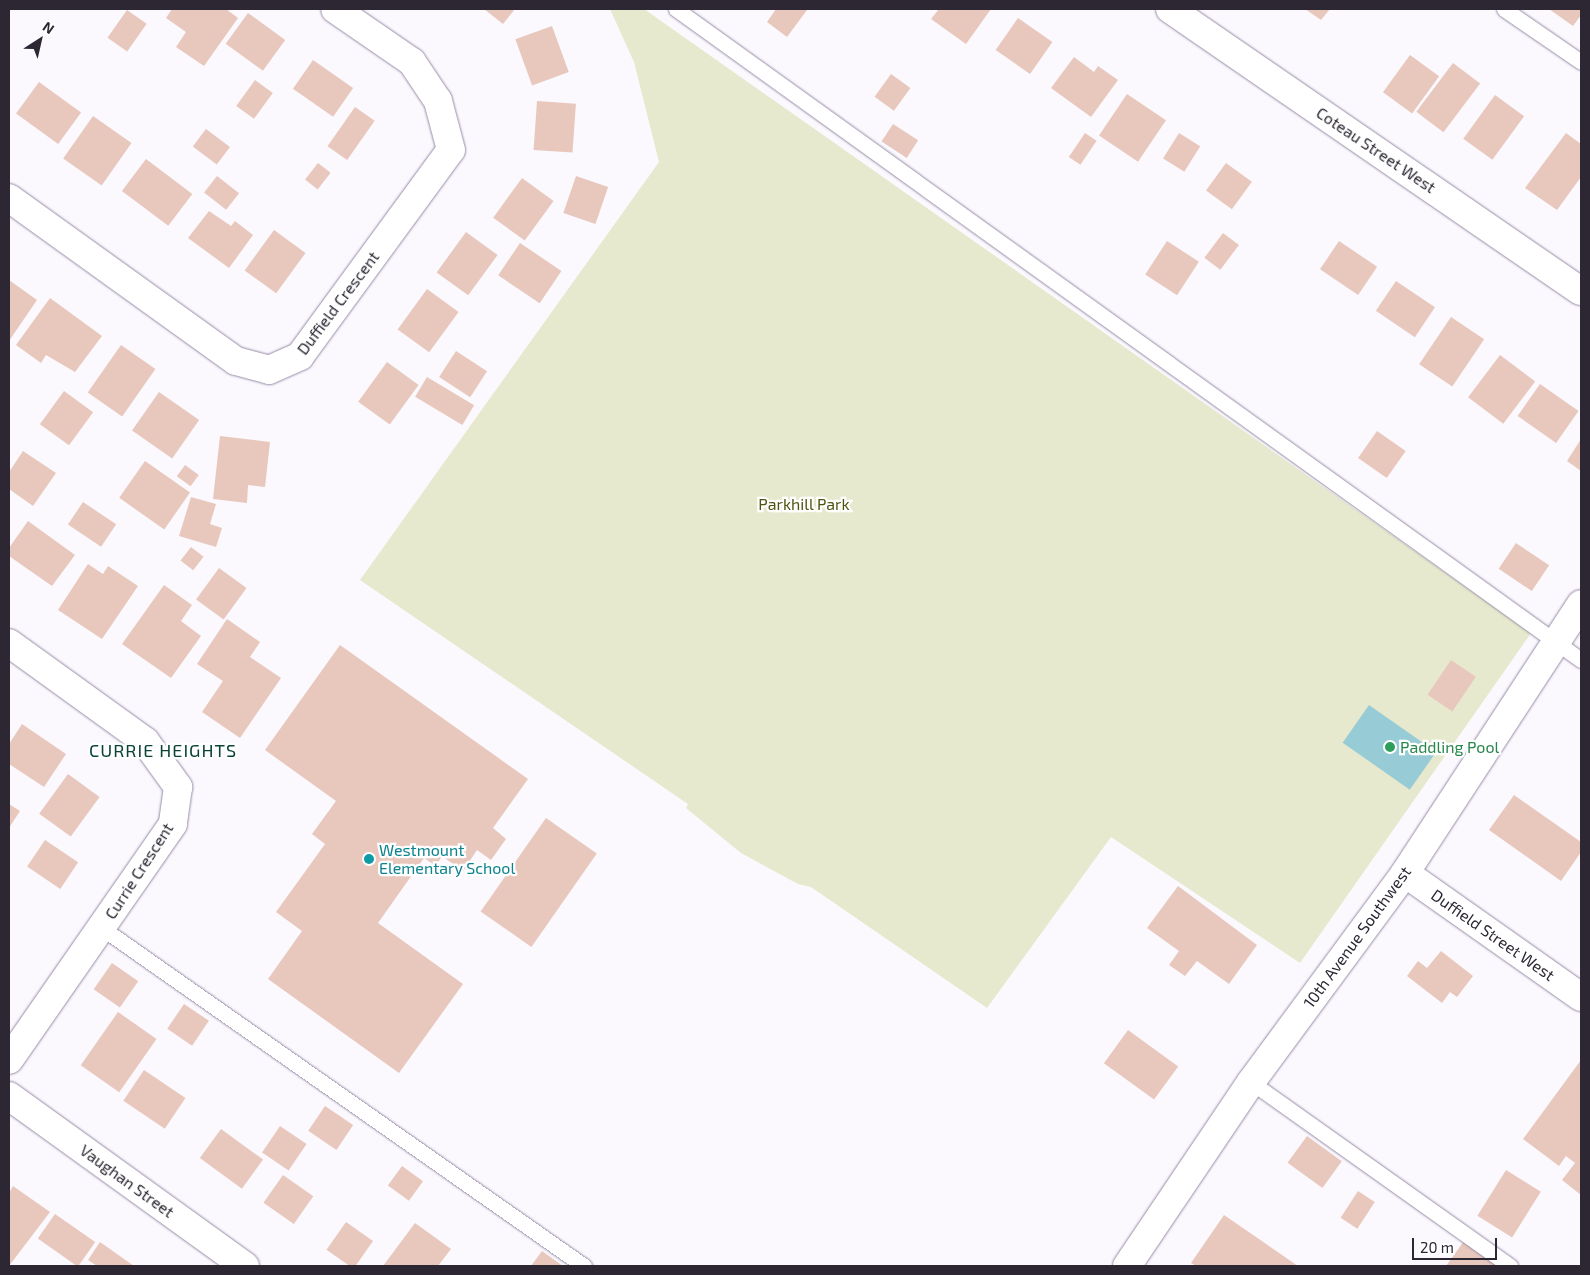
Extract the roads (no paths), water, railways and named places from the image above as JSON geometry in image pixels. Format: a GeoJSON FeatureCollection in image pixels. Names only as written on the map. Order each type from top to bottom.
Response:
{"type":"FeatureCollection","features":[{"type":"Feature","properties":{"kind":"street","name":"Duffield Crescent"},"geometry":{"type":"LineString","coordinates":[[9,198],[236,361],[269,370],[300,356],[452,150],[438,100],[412,62],[336,9]]}},
{"type":"Feature","properties":{"kind":"street","name":"Coteau Street West"},"geometry":{"type":"LineString","coordinates":[[1170,9],[1581,291]]}},
{"type":"Feature","properties":{"kind":"street","name":"10th Avenue Southwest"},"geometry":{"type":"LineString","coordinates":[[1127,1266],[1251,1082],[1405,873],[1554,640],[1581,604]]}},
{"type":"Feature","properties":{"kind":"street","name":"Currie Crescent"},"geometry":{"type":"LineString","coordinates":[[9,643],[144,741],[178,787],[173,824],[9,1060]]}},
{"type":"Feature","properties":{"kind":"street","name":"Duffield Street West"},"geometry":{"type":"LineString","coordinates":[[1405,873],[1581,998]]}},
{"type":"Feature","properties":{"kind":"street","name":"Vaughan Street"},"geometry":{"type":"LineString","coordinates":[[9,1096],[245,1266]]}},
{"type":"Feature","properties":{"kind":"lane"},"geometry":{"type":"LineString","coordinates":[[676,9],[1581,660]]}},
{"type":"Feature","properties":{"kind":"lane"},"geometry":{"type":"LineString","coordinates":[[1504,9],[1581,62]]}},
{"type":"Feature","properties":{"kind":"lane"},"geometry":{"type":"LineString","coordinates":[[102,928],[584,1266]]}},
{"type":"Feature","properties":{"kind":"lane"},"geometry":{"type":"LineString","coordinates":[[1251,1082],[1510,1266]]}},
{"type":"Feature","properties":{"kind":"water","name":"Paddling Pool"},"geometry":{"type":"Polygon","coordinates":[[[1369,705],[1436,752],[1410,790],[1343,743],[1369,705]]]}},
{"type":"Feature","properties":{"kind":"place","name":"Paddling Pool"},"geometry":{"type":"Point","coordinates":[1390,747]}},
{"type":"Feature","properties":{"kind":"place","name":"Westmount Elementary School"},"geometry":{"type":"Point","coordinates":[369,859]}},
{"type":"Feature","properties":{"kind":"district","name":"CURRIE HEIGHTS"},"geometry":{"type":"Point","coordinates":[163,750]}},
{"type":"Feature","properties":{"kind":"park label","name":"Parkhill Park"},"geometry":{"type":"Point","coordinates":[804,504]}}]}
